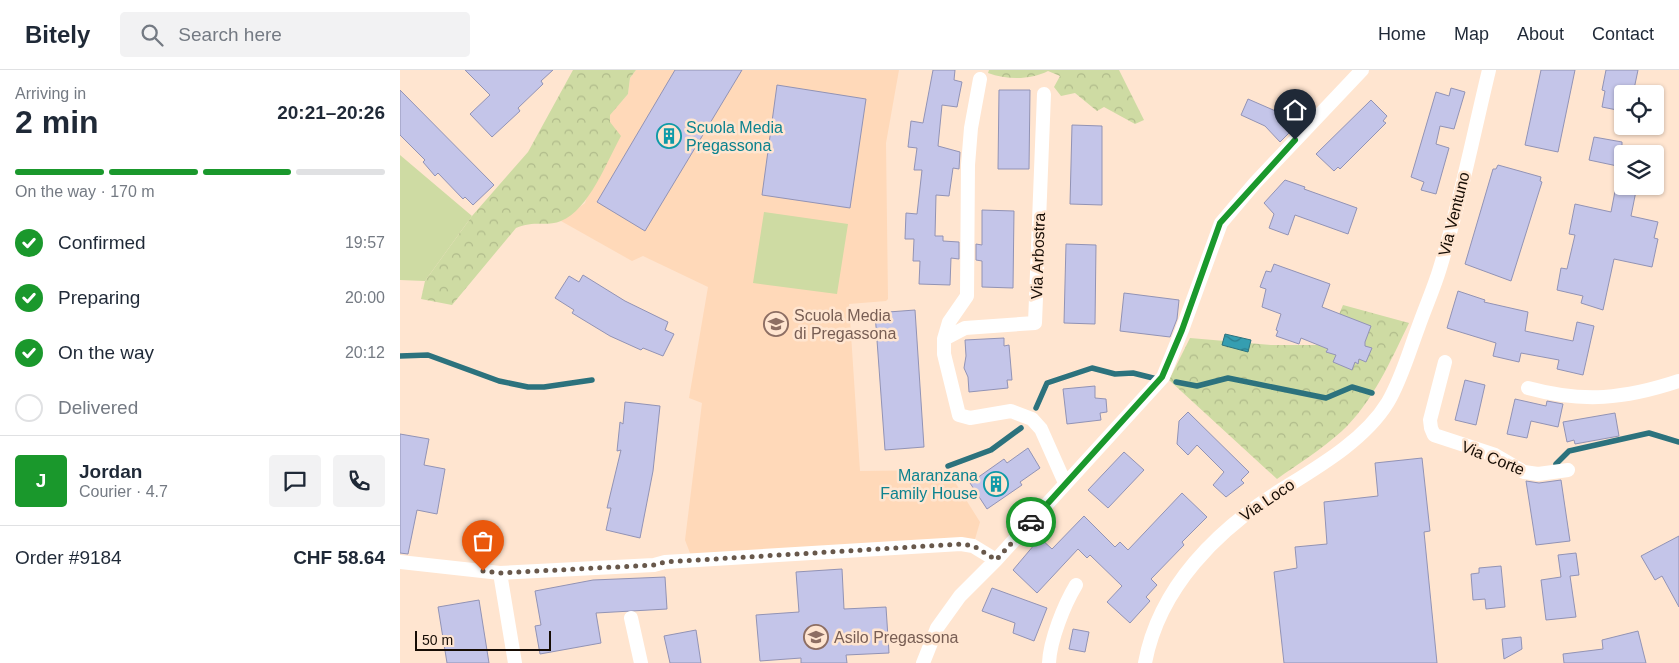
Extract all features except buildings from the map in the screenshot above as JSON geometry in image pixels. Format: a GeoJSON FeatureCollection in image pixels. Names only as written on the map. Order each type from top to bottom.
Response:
{"type":"FeatureCollection","features":[{"type":"Feature","properties":{"kind":"street"},"geometry":{"type":"LineString","coordinates":[[928,660],[937,628],[955,602],[974,580],[996,560],[1162,377],[1182,330],[1220,223],[1255,183],[1362,70]]}},
{"type":"Feature","properties":{"kind":"street","name":"Via Ventuno"},"geometry":{"type":"LineString","coordinates":[[1409,354],[1440,268],[1489,70]]}},
{"type":"Feature","properties":{"kind":"street"},"geometry":{"type":"LineString","coordinates":[[980,79],[971,128],[968,165],[967,296],[949,322],[944,339],[944,354],[959,415],[970,418],[1011,411],[1032,419],[1041,429],[1065,483]]}},
{"type":"Feature","properties":{"kind":"street","name":"Via Arbostra"},"geometry":{"type":"LineString","coordinates":[[944,339],[965,328],[1035,323],[1044,94]]}},
{"type":"Feature","properties":{"kind":"street","name":"Via Loco"},"geometry":{"type":"LineString","coordinates":[[1145,663],[1162,612],[1188,569],[1215,539],[1235,522],[1280,490],[1326,462],[1363,430],[1388,402],[1409,354]]}},
{"type":"Feature","properties":{"kind":"street","name":"Via Corte"},"geometry":{"type":"LineString","coordinates":[[1445,362],[1430,420],[1434,435],[1494,455],[1524,472],[1538,474],[1568,470]]}},
{"type":"Feature","properties":{"kind":"street"},"geometry":{"type":"LineString","coordinates":[[1528,388],[1555,396],[1584,399],[1641,392],[1679,381]]}},
{"type":"Feature","properties":{"kind":"street"},"geometry":{"type":"LineString","coordinates":[[400,562],[500,573],[654,565],[665,562],[961,544],[974,546],[996,560]]}},
{"type":"Feature","properties":{"kind":"street"},"geometry":{"type":"LineString","coordinates":[[500,573],[515,663]]}},
{"type":"Feature","properties":{"kind":"street"},"geometry":{"type":"LineString","coordinates":[[1049,663],[1050,653],[1064,607],[1076,585]]}},
{"type":"Feature","properties":{"kind":"street"},"geometry":{"type":"LineString","coordinates":[[631,618],[641,663]]}},
{"type":"Feature","properties":{"kind":"shaded area","name":"Scuola Media di Pregassona"},"geometry":{"type":"Polygon","coordinates":[[[636,70],[899,70],[886,143],[888,299],[886,301],[849,304],[860,471],[940,470],[953,479],[980,522],[973,546],[693,561],[685,540],[702,403],[689,398],[708,287],[643,256],[632,261],[561,221],[585,203],[610,122],[610,114],[628,94],[630,78],[636,70]]]}},
{"type":"Feature","properties":{"kind":"green space"},"geometry":{"type":"Polygon","coordinates":[[[573,70],[636,70],[630,78],[628,94],[610,115],[610,122],[621,136],[589,196],[580,207],[561,221],[556,223],[528,224],[516,228],[452,305],[421,299],[425,281],[472,216],[528,152],[573,70]]]}},
{"type":"Feature","properties":{"kind":"green space"},"geometry":{"type":"Polygon","coordinates":[[[989,70],[1119,70],[1144,120],[1135,124],[1104,107],[1097,111],[1075,93],[1061,96],[1054,87],[1060,76],[1048,71],[1034,76],[1011,78],[988,73],[989,70]]]}},
{"type":"Feature","properties":{"kind":"green space"},"geometry":{"type":"Polygon","coordinates":[[[400,155],[472,216],[425,281],[400,280],[400,155]]]}},
{"type":"Feature","properties":{"kind":"green space"},"geometry":{"type":"Polygon","coordinates":[[[764,212],[848,224],[837,294],[753,283],[764,212]]]}},
{"type":"Feature","properties":{"kind":"green space"},"geometry":{"type":"Polygon","coordinates":[[[1343,305],[1409,323],[1372,394],[1353,420],[1326,444],[1277,479],[1169,380],[1190,338],[1271,345],[1326,345],[1343,305]]]}},
{"type":"Feature","properties":{"kind":"water"},"geometry":{"type":"Polygon","coordinates":[[[1225,334],[1251,340],[1248,352],[1222,345],[1225,334]]]}},
{"type":"Feature","properties":{"kind":"waterway"},"geometry":{"type":"LineString","coordinates":[[400,356],[428,355],[499,381],[528,387],[544,387],[592,380]]}},
{"type":"Feature","properties":{"kind":"waterway"},"geometry":{"type":"LineString","coordinates":[[1036,408],[1047,383],[1092,368],[1115,374],[1133,373],[1157,379]]}},
{"type":"Feature","properties":{"kind":"waterway"},"geometry":{"type":"LineString","coordinates":[[1176,382],[1197,386],[1228,378],[1326,398],[1352,387],[1372,393]]}},
{"type":"Feature","properties":{"kind":"waterway"},"geometry":{"type":"LineString","coordinates":[[948,466],[991,450],[1021,428]]}},
{"type":"Feature","properties":{"kind":"waterway"},"geometry":{"type":"LineString","coordinates":[[1556,464],[1569,451],[1649,433],[1679,442]]}},
{"type":"Feature","properties":{"kind":"way so far"},"geometry":{"type":"LineString","coordinates":[[483,571],[500,573],[654,565],[665,562],[707,561],[961,544],[974,546],[996,560],[1031,522]]}},
{"type":"Feature","properties":{"kind":"place","name":"Scuola Media Pregassona"},"geometry":{"type":"Point","coordinates":[669,136]}},
{"type":"Feature","properties":{"kind":"place","name":"Scuola Media di Pregassona"},"geometry":{"type":"Point","coordinates":[776,324]}},
{"type":"Feature","properties":{"kind":"place","name":"Maranzana Family House"},"geometry":{"type":"Point","coordinates":[996,484]}},
{"type":"Feature","properties":{"kind":"place","name":"Asilo Pregassona"},"geometry":{"type":"Point","coordinates":[816,637]}},
{"type":"Feature","properties":{"kind":"route"},"geometry":{"type":"LineString","coordinates":[[1031,522],[1162,377],[1182,330],[1220,223],[1295,140]]}}]}
